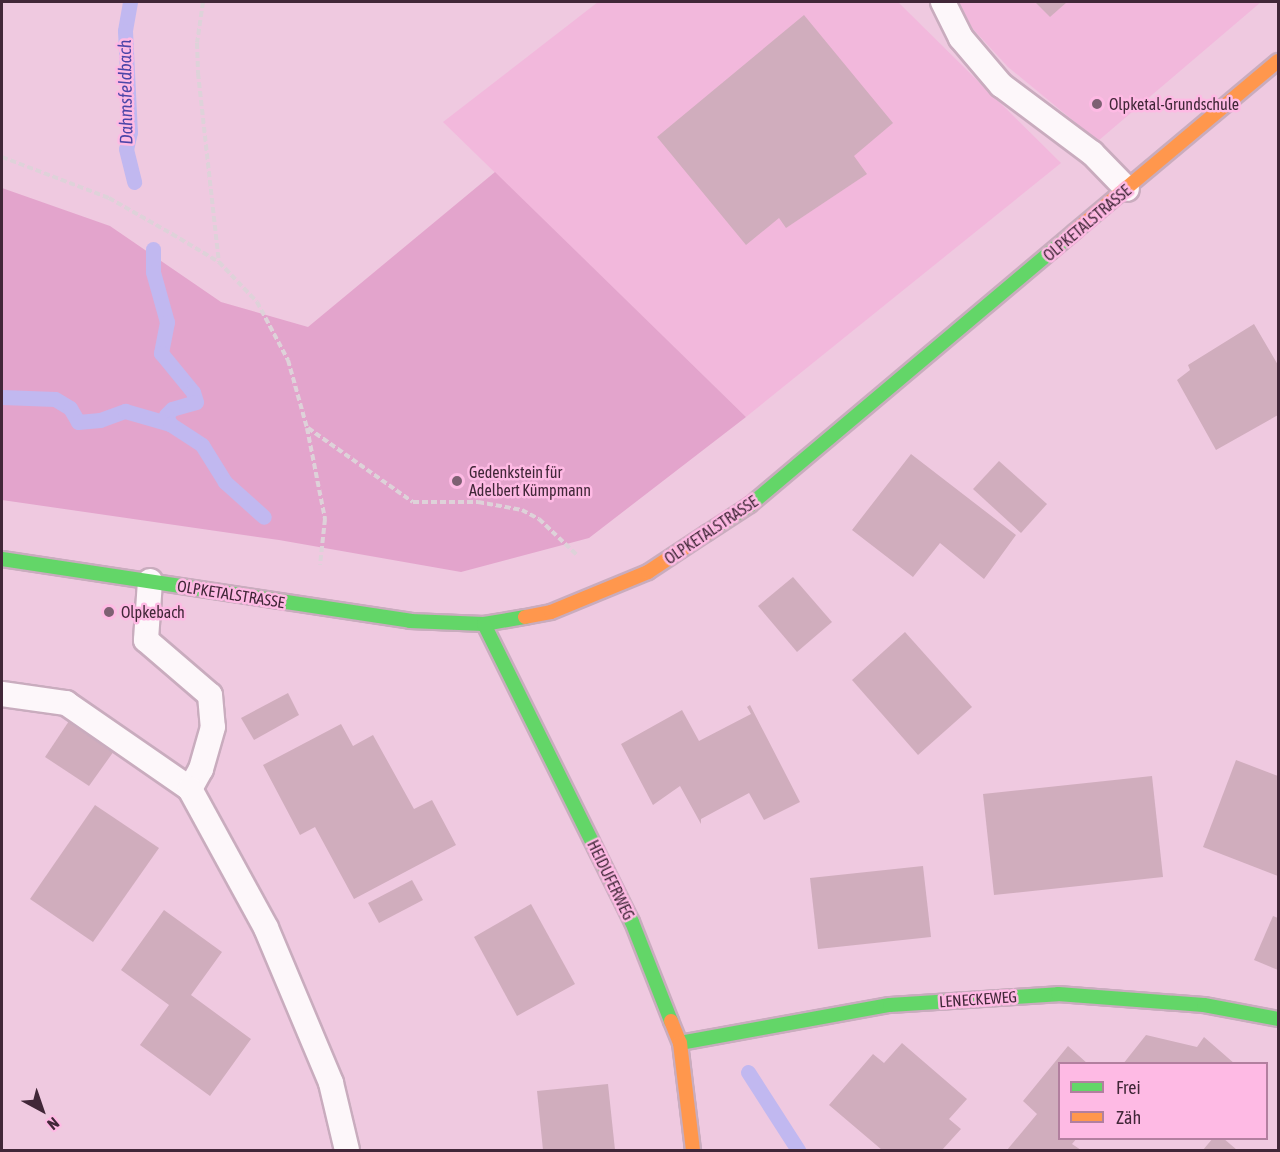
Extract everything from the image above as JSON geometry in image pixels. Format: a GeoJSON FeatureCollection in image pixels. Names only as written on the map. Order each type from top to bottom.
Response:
{"type":"FeatureCollection","features":[{"type":"Feature","properties":{"kind":"street","name":"OLPKETALSTRASSE"},"geometry":{"type":"LineString","coordinates":[[2,560],[410,621],[484,624],[551,612],[603,592],[648,572],[750,505],[1278,61]]}},
{"type":"Feature","properties":{"kind":"street","name":"HEIDUFERWEG"},"geometry":{"type":"LineString","coordinates":[[484,624],[632,922],[680,1043],[693,1150]]}},
{"type":"Feature","properties":{"kind":"street","name":"LENECKEWEG"},"geometry":{"type":"LineString","coordinates":[[680,1043],[890,1005],[1058,994],[1204,1005],[1278,1019]]}},
{"type":"Feature","properties":{"kind":"lane"},"geometry":{"type":"LineString","coordinates":[[944,2],[962,38],[1001,85],[1092,153],[1127,189]]}},
{"type":"Feature","properties":{"kind":"lane"},"geometry":{"type":"LineString","coordinates":[[150,581],[146,640],[210,695],[213,727],[201,769],[190,789]]}},
{"type":"Feature","properties":{"kind":"lane"},"geometry":{"type":"LineString","coordinates":[[2,694],[66,703],[190,789],[266,928],[331,1083],[347,1150]]}},
{"type":"Feature","properties":{"kind":"path"},"geometry":{"type":"LineString","coordinates":[[203,2],[197,43],[198,73],[219,262]]}},
{"type":"Feature","properties":{"kind":"path"},"geometry":{"type":"LineString","coordinates":[[2,157],[109,198],[219,262],[257,302],[288,360],[307,428],[325,519],[315,608]]}},
{"type":"Feature","properties":{"kind":"path"},"geometry":{"type":"LineString","coordinates":[[307,428],[413,502],[478,502],[522,510],[555,532],[577,556]]}},
{"type":"Feature","properties":{"kind":"shaded area"},"geometry":{"type":"Polygon","coordinates":[[[598,2],[898,2],[1061,163],[746,417],[443,122],[598,2]]]}},
{"type":"Feature","properties":{"kind":"shaded area","name":"Olpketal-Grundschule"},"geometry":{"type":"Polygon","coordinates":[[[959,2],[1261,2],[1098,141],[1008,67],[972,28],[959,2]]]}},
{"type":"Feature","properties":{"kind":"shaded area"},"geometry":{"type":"Polygon","coordinates":[[[495,172],[746,417],[589,538],[461,572],[279,540],[2,500],[2,188],[110,226],[221,302],[308,327],[495,172]]]}},
{"type":"Feature","properties":{"kind":"building"},"geometry":{"type":"Polygon","coordinates":[[[1035,2],[1067,2],[1050,17],[1035,2]]]}},
{"type":"Feature","properties":{"kind":"building"},"geometry":{"type":"Polygon","coordinates":[[[804,15],[893,123],[854,156],[867,174],[786,228],[779,218],[746,245],[657,137],[804,15]]]}},
{"type":"Feature","properties":{"kind":"building"},"geometry":{"type":"Polygon","coordinates":[[[1254,324],[1278,365],[1278,415],[1216,450],[1177,380],[1190,370],[1188,365],[1254,324]]]}},
{"type":"Feature","properties":{"kind":"building"},"geometry":{"type":"Polygon","coordinates":[[[911,454],[1016,535],[984,579],[940,543],[913,577],[852,530],[911,454]]]}},
{"type":"Feature","properties":{"kind":"building"},"geometry":{"type":"Polygon","coordinates":[[[999,461],[1047,504],[1021,533],[973,489],[999,461]]]}},
{"type":"Feature","properties":{"kind":"building"},"geometry":{"type":"Polygon","coordinates":[[[793,577],[832,622],[797,652],[758,606],[793,577]]]}},
{"type":"Feature","properties":{"kind":"building"},"geometry":{"type":"Polygon","coordinates":[[[905,632],[972,707],[918,755],[852,680],[905,632]]]}},
{"type":"Feature","properties":{"kind":"building"},"geometry":{"type":"Polygon","coordinates":[[[288,693],[299,715],[254,740],[241,718],[288,693]]]}},
{"type":"Feature","properties":{"kind":"building"},"geometry":{"type":"Polygon","coordinates":[[[750,705],[800,802],[764,820],[749,793],[701,819],[701,824],[680,786],[653,805],[621,744],[682,710],[699,741],[751,714],[747,707],[750,705]]]}},
{"type":"Feature","properties":{"kind":"building"},"geometry":{"type":"Polygon","coordinates":[[[69,721],[114,751],[89,786],[45,757],[69,721]]]}},
{"type":"Feature","properties":{"kind":"building"},"geometry":{"type":"Polygon","coordinates":[[[341,724],[353,746],[373,735],[414,809],[432,800],[456,845],[354,899],[315,827],[300,835],[263,765],[341,724]]]}},
{"type":"Feature","properties":{"kind":"building"},"geometry":{"type":"Polygon","coordinates":[[[1236,760],[1278,776],[1278,876],[1203,847],[1236,760]]]}},
{"type":"Feature","properties":{"kind":"building"},"geometry":{"type":"Polygon","coordinates":[[[1152,776],[1163,877],[994,895],[983,794],[1152,776]]]}},
{"type":"Feature","properties":{"kind":"building"},"geometry":{"type":"Polygon","coordinates":[[[95,805],[159,848],[93,942],[30,899],[95,805]]]}},
{"type":"Feature","properties":{"kind":"building"},"geometry":{"type":"Polygon","coordinates":[[[923,866],[931,937],[818,949],[810,878],[923,866]]]}},
{"type":"Feature","properties":{"kind":"building"},"geometry":{"type":"Polygon","coordinates":[[[412,880],[423,900],[379,923],[368,903],[412,880]]]}},
{"type":"Feature","properties":{"kind":"building"},"geometry":{"type":"Polygon","coordinates":[[[531,904],[575,984],[517,1016],[474,937],[531,904]]]}},
{"type":"Feature","properties":{"kind":"building"},"geometry":{"type":"Polygon","coordinates":[[[164,910],[222,952],[191,995],[251,1039],[210,1096],[140,1045],[169,1005],[121,970],[164,910]]]}},
{"type":"Feature","properties":{"kind":"building"},"geometry":{"type":"Polygon","coordinates":[[[1273,916],[1278,918],[1278,970],[1254,960],[1273,916]]]}},
{"type":"Feature","properties":{"kind":"building"},"geometry":{"type":"Polygon","coordinates":[[[1146,1035],[1197,1047],[1204,1037],[1233,1062],[1125,1062],[1146,1035]]]}},
{"type":"Feature","properties":{"kind":"building"},"geometry":{"type":"Polygon","coordinates":[[[902,1043],[967,1099],[949,1119],[961,1129],[942,1150],[882,1150],[829,1105],[873,1054],[884,1063],[902,1043]]]}},
{"type":"Feature","properties":{"kind":"building"},"geometry":{"type":"Polygon","coordinates":[[[1068,1046],[1086,1062],[1058,1062],[1058,1140],[1075,1140],[1072,1144],[1081,1150],[1007,1150],[1037,1114],[1023,1101],[1068,1046]]]}},
{"type":"Feature","properties":{"kind":"building"},"geometry":{"type":"Polygon","coordinates":[[[608,1084],[615,1150],[543,1150],[537,1091],[608,1084]]]}},
{"type":"Feature","properties":{"kind":"building"},"geometry":{"type":"Polygon","coordinates":[[[1211,1140],[1225,1140],[1237,1150],[1203,1150],[1211,1140]]]}},
{"type":"Feature","properties":{"kind":"waterway","name":"Dahmsfeldbach"},"geometry":{"type":"LineString","coordinates":[[130,2],[125,31],[130,132],[126,149],[134,182]]}},
{"type":"Feature","properties":{"kind":"waterway","name":"Dahmsfeldbach"},"geometry":{"type":"LineString","coordinates":[[153,249],[153,272],[167,322],[161,353],[193,392],[196,402],[172,409],[166,415],[170,424]]}},
{"type":"Feature","properties":{"kind":"waterway","name":"Olpkebach"},"geometry":{"type":"LineString","coordinates":[[2,397],[55,399],[70,408],[78,422],[100,420],[125,411],[170,424],[202,445],[225,482],[264,517]]}},
{"type":"Feature","properties":{"kind":"waterway","name":"Olpkebach"},"geometry":{"type":"LineString","coordinates":[[748,1072],[798,1150]]}},
{"type":"Feature","properties":{"kind":"traffic: fast"},"geometry":{"type":"LineString","coordinates":[[707,533],[750,505],[1074,232]]}},
{"type":"Feature","properties":{"kind":"traffic: fast"},"geometry":{"type":"LineString","coordinates":[[2,559],[410,621],[484,624],[525,617]]}},
{"type":"Feature","properties":{"kind":"traffic: fast"},"geometry":{"type":"LineString","coordinates":[[484,624],[632,922],[671,1021]]}},
{"type":"Feature","properties":{"kind":"traffic: fast"},"geometry":{"type":"LineString","coordinates":[[680,1043],[890,1005],[1058,994],[1204,1005],[1278,1019]]}},
{"type":"Feature","properties":{"kind":"traffic: slow"},"geometry":{"type":"LineString","coordinates":[[1074,232],[1278,61]]}},
{"type":"Feature","properties":{"kind":"traffic: slow"},"geometry":{"type":"LineString","coordinates":[[525,617],[551,612],[648,572],[707,533]]}},
{"type":"Feature","properties":{"kind":"traffic: slow"},"geometry":{"type":"LineString","coordinates":[[671,1021],[680,1043],[693,1150]]}},
{"type":"Feature","properties":{"kind":"place","name":"Olpketal-Grundschule"},"geometry":{"type":"Point","coordinates":[1097,104]}},
{"type":"Feature","properties":{"kind":"place","name":"Gedenkstein für Adelbert Kümpmann"},"geometry":{"type":"Point","coordinates":[457,481]}},
{"type":"Feature","properties":{"kind":"place","name":"Olpkebach"},"geometry":{"type":"Point","coordinates":[109,612]}}]}
